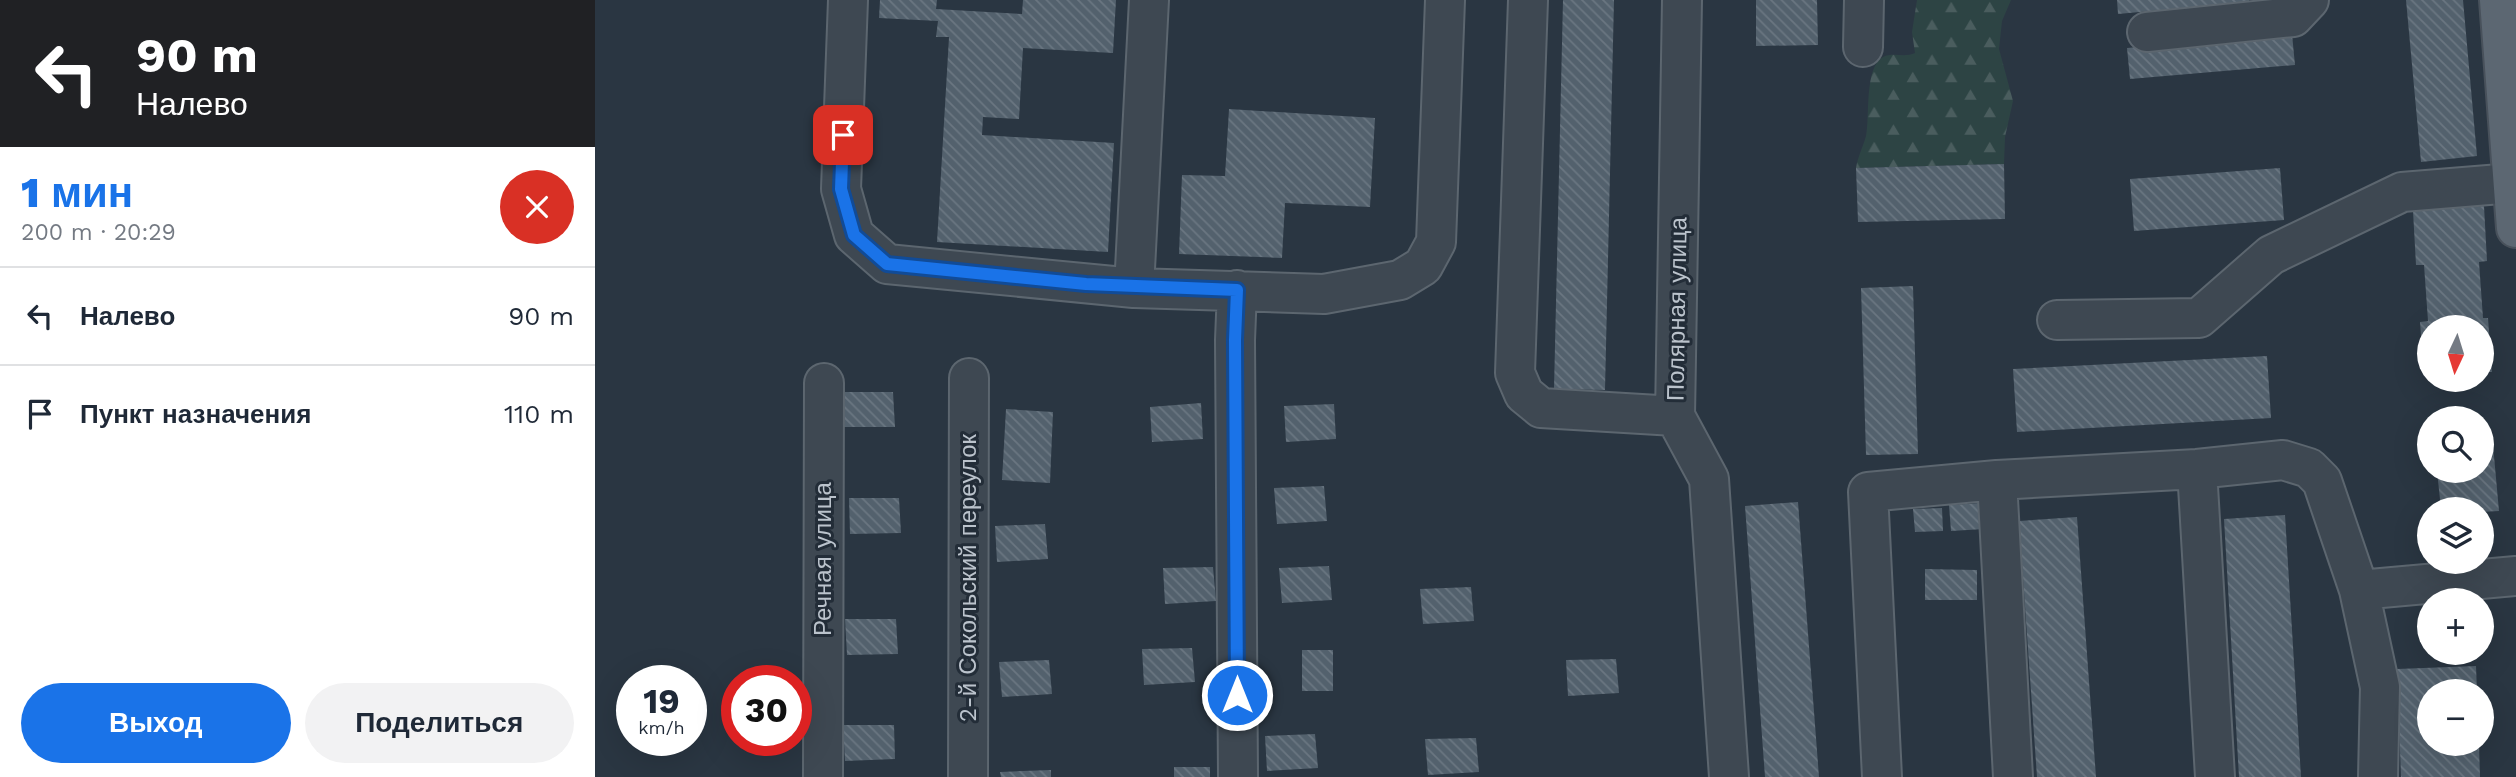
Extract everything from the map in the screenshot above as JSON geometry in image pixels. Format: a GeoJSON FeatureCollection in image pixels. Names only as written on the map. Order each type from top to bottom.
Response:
{"type":"FeatureCollection","features":[{"type":"Feature","properties":{"kind":"main road"},"geometry":{"type":"LineString","coordinates":[[2499,0],[2516,228]]}},
{"type":"Feature","properties":{"kind":"street"},"geometry":{"type":"LineString","coordinates":[[848,0],[841,189],[854,235],[887,264],[1134,288],[1324,293],[1399,280],[1423,266],[1436,242],[1445,0]]}},
{"type":"Feature","properties":{"kind":"street"},"geometry":{"type":"LineString","coordinates":[[1134,288],[1149,0]]}},
{"type":"Feature","properties":{"kind":"street"},"geometry":{"type":"LineString","coordinates":[[1528,0],[1515,373],[1524,394],[1541,408],[1675,416]]}},
{"type":"Feature","properties":{"kind":"street","name":"Полярная улица"},"geometry":{"type":"LineString","coordinates":[[1682,0],[1675,416],[1709,479],[1729,777]]}},
{"type":"Feature","properties":{"kind":"street"},"geometry":{"type":"LineString","coordinates":[[1863,47],[1864,0]]}},
{"type":"Feature","properties":{"kind":"street"},"geometry":{"type":"LineString","coordinates":[[2147,32],[2293,17],[2309,0]]}},
{"type":"Feature","properties":{"kind":"street"},"geometry":{"type":"LineString","coordinates":[[2057,320],[2199,318],[2271,255],[2402,192],[2512,183]]}},
{"type":"Feature","properties":{"kind":"street"},"geometry":{"type":"LineString","coordinates":[[1237,290],[1235,340],[1238,777]]}},
{"type":"Feature","properties":{"kind":"street","name":"2-й Сокольский переулок"},"geometry":{"type":"LineString","coordinates":[[968,777],[969,379]]}},
{"type":"Feature","properties":{"kind":"street","name":"Речная улица"},"geometry":{"type":"LineString","coordinates":[[823,777],[824,383]]}},
{"type":"Feature","properties":{"kind":"street"},"geometry":{"type":"LineString","coordinates":[[1882,777],[1868,492],[1997,480],[2197,469],[2284,460],[2309,468],[2322,481],[2359,590],[2380,687],[2378,777]]}},
{"type":"Feature","properties":{"kind":"street"},"geometry":{"type":"LineString","coordinates":[[2197,469],[2215,777]]}},
{"type":"Feature","properties":{"kind":"street"},"geometry":{"type":"LineString","coordinates":[[1997,480],[2013,777]]}},
{"type":"Feature","properties":{"kind":"street"},"geometry":{"type":"LineString","coordinates":[[2359,590],[2516,576]]}},
{"type":"Feature","properties":{"kind":"green space"},"geometry":{"type":"Polygon","coordinates":[[[1917,0],[2011,0],[2002,21],[1999,49],[2013,101],[2005,137],[2004,164],[1856,168],[1866,136],[1873,71],[1883,57],[1915,53],[1912,32],[1917,0]]]}},
{"type":"Feature","properties":{"kind":"building"},"geometry":{"type":"Polygon","coordinates":[[[880,0],[937,0],[936,9],[1022,14],[1023,0],[1116,0],[1113,53],[1023,48],[1019,119],[983,117],[982,135],[1114,143],[1108,252],[937,242],[949,37],[936,37],[938,21],[879,18],[880,0]]]}},
{"type":"Feature","properties":{"kind":"building"},"geometry":{"type":"Polygon","coordinates":[[[1563,0],[1614,0],[1605,390],[1554,389],[1563,0]]]}},
{"type":"Feature","properties":{"kind":"building"},"geometry":{"type":"Polygon","coordinates":[[[1756,0],[1817,0],[1818,45],[1756,46],[1756,0]]]}},
{"type":"Feature","properties":{"kind":"building"},"geometry":{"type":"Polygon","coordinates":[[[2117,0],[2249,0],[2249,2],[2118,14],[2117,0]]]}},
{"type":"Feature","properties":{"kind":"building"},"geometry":{"type":"Polygon","coordinates":[[[2406,0],[2463,0],[2477,156],[2421,162],[2406,0]]]}},
{"type":"Feature","properties":{"kind":"building"},"geometry":{"type":"Polygon","coordinates":[[[2292,34],[2295,65],[2130,79],[2127,48],[2292,34]]]}},
{"type":"Feature","properties":{"kind":"building"},"geometry":{"type":"Polygon","coordinates":[[[1229,109],[1375,118],[1370,207],[1285,203],[1282,258],[1179,254],[1182,175],[1225,176],[1229,109]]]}},
{"type":"Feature","properties":{"kind":"building"},"geometry":{"type":"Polygon","coordinates":[[[2004,164],[2005,219],[1858,222],[1856,168],[2004,164]]]}},
{"type":"Feature","properties":{"kind":"building"},"geometry":{"type":"Polygon","coordinates":[[[2280,168],[2284,220],[2134,231],[2130,179],[2280,168]]]}},
{"type":"Feature","properties":{"kind":"building"},"geometry":{"type":"Polygon","coordinates":[[[2484,206],[2487,261],[2479,262],[2483,315],[2428,315],[2424,265],[2416,265],[2413,211],[2484,206]]]}},
{"type":"Feature","properties":{"kind":"building"},"geometry":{"type":"Polygon","coordinates":[[[1913,286],[1918,454],[1866,455],[1861,288],[1913,286]]]}},
{"type":"Feature","properties":{"kind":"building"},"geometry":{"type":"Polygon","coordinates":[[[2267,356],[2271,418],[2017,432],[2013,369],[2267,356]]]}},
{"type":"Feature","properties":{"kind":"building"},"geometry":{"type":"Polygon","coordinates":[[[843,392],[893,392],[895,427],[844,427],[843,392]]]}},
{"type":"Feature","properties":{"kind":"building"},"geometry":{"type":"Polygon","coordinates":[[[1201,403],[1203,439],[1152,442],[1150,407],[1201,403]]]}},
{"type":"Feature","properties":{"kind":"building"},"geometry":{"type":"Polygon","coordinates":[[[1334,404],[1336,439],[1286,442],[1284,406],[1334,404]]]}},
{"type":"Feature","properties":{"kind":"building"},"geometry":{"type":"Polygon","coordinates":[[[1006,409],[1053,412],[1050,483],[1002,480],[1006,409]]]}},
{"type":"Feature","properties":{"kind":"building"},"geometry":{"type":"Polygon","coordinates":[[[2494,456],[2499,511],[2494,511],[2494,497],[2440,497],[2438,483],[2494,483],[2494,456]]]}},
{"type":"Feature","properties":{"kind":"building"},"geometry":{"type":"Polygon","coordinates":[[[1324,486],[1327,521],[1277,524],[1274,488],[1324,486]]]}},
{"type":"Feature","properties":{"kind":"building"},"geometry":{"type":"Polygon","coordinates":[[[849,498],[899,498],[901,533],[850,534],[849,498]]]}},
{"type":"Feature","properties":{"kind":"building"},"geometry":{"type":"Polygon","coordinates":[[[1798,502],[1819,777],[1765,777],[1745,506],[1798,502]]]}},
{"type":"Feature","properties":{"kind":"building"},"geometry":{"type":"Polygon","coordinates":[[[1982,503],[1984,529],[1951,531],[1949,505],[1982,503]]]}},
{"type":"Feature","properties":{"kind":"building"},"geometry":{"type":"Polygon","coordinates":[[[1942,508],[1943,531],[1915,532],[1913,509],[1942,508]]]}},
{"type":"Feature","properties":{"kind":"building"},"geometry":{"type":"Polygon","coordinates":[[[2285,515],[2301,777],[2239,777],[2224,519],[2285,515]]]}},
{"type":"Feature","properties":{"kind":"building"},"geometry":{"type":"Polygon","coordinates":[[[2077,517],[2096,777],[2037,777],[2019,521],[2077,517]]]}},
{"type":"Feature","properties":{"kind":"building"},"geometry":{"type":"Polygon","coordinates":[[[1045,524],[1048,559],[997,562],[995,526],[1045,524]]]}},
{"type":"Feature","properties":{"kind":"building"},"geometry":{"type":"Polygon","coordinates":[[[1329,566],[1332,600],[1282,603],[1279,568],[1329,566]]]}},
{"type":"Feature","properties":{"kind":"building"},"geometry":{"type":"Polygon","coordinates":[[[1213,567],[1216,601],[1165,604],[1163,568],[1213,567]]]}},
{"type":"Feature","properties":{"kind":"building"},"geometry":{"type":"Polygon","coordinates":[[[1925,569],[1977,570],[1977,600],[1925,600],[1925,569]]]}},
{"type":"Feature","properties":{"kind":"building"},"geometry":{"type":"Polygon","coordinates":[[[1471,587],[1474,621],[1423,624],[1420,589],[1471,587]]]}},
{"type":"Feature","properties":{"kind":"building"},"geometry":{"type":"Polygon","coordinates":[[[845,619],[896,619],[898,654],[847,655],[845,619]]]}},
{"type":"Feature","properties":{"kind":"building"},"geometry":{"type":"Polygon","coordinates":[[[1192,648],[1195,682],[1144,685],[1142,649],[1192,648]]]}},
{"type":"Feature","properties":{"kind":"building"},"geometry":{"type":"Polygon","coordinates":[[[1302,650],[1333,650],[1333,691],[1302,691],[1302,650]]]}},
{"type":"Feature","properties":{"kind":"building"},"geometry":{"type":"Polygon","coordinates":[[[1616,659],[1619,693],[1568,696],[1566,660],[1616,659]]]}},
{"type":"Feature","properties":{"kind":"building"},"geometry":{"type":"Polygon","coordinates":[[[1049,660],[1052,694],[1002,697],[999,662],[1049,660]]]}},
{"type":"Feature","properties":{"kind":"building"},"geometry":{"type":"Polygon","coordinates":[[[2476,666],[2477,679],[2417,679],[2417,756],[2479,756],[2480,777],[2401,777],[2397,669],[2476,666]]]}},
{"type":"Feature","properties":{"kind":"building"},"geometry":{"type":"Polygon","coordinates":[[[843,725],[894,725],[895,759],[845,761],[843,725]]]}},
{"type":"Feature","properties":{"kind":"building"},"geometry":{"type":"Polygon","coordinates":[[[1315,734],[1318,768],[1267,771],[1265,736],[1315,734]]]}},
{"type":"Feature","properties":{"kind":"building"},"geometry":{"type":"Polygon","coordinates":[[[1476,738],[1479,772],[1428,775],[1425,739],[1476,738]]]}},
{"type":"Feature","properties":{"kind":"building"},"geometry":{"type":"Polygon","coordinates":[[[1174,767],[1210,767],[1210,777],[1174,777],[1174,767]]]}},
{"type":"Feature","properties":{"kind":"building"},"geometry":{"type":"Polygon","coordinates":[[[1051,770],[1051,777],[1001,777],[1000,772],[1051,770]]]}},
{"type":"Feature","properties":{"kind":"route"},"geometry":{"type":"LineString","coordinates":[[843,135],[841,189],[854,235],[887,264],[1134,288],[1237,290],[1237,695]]}}]}
